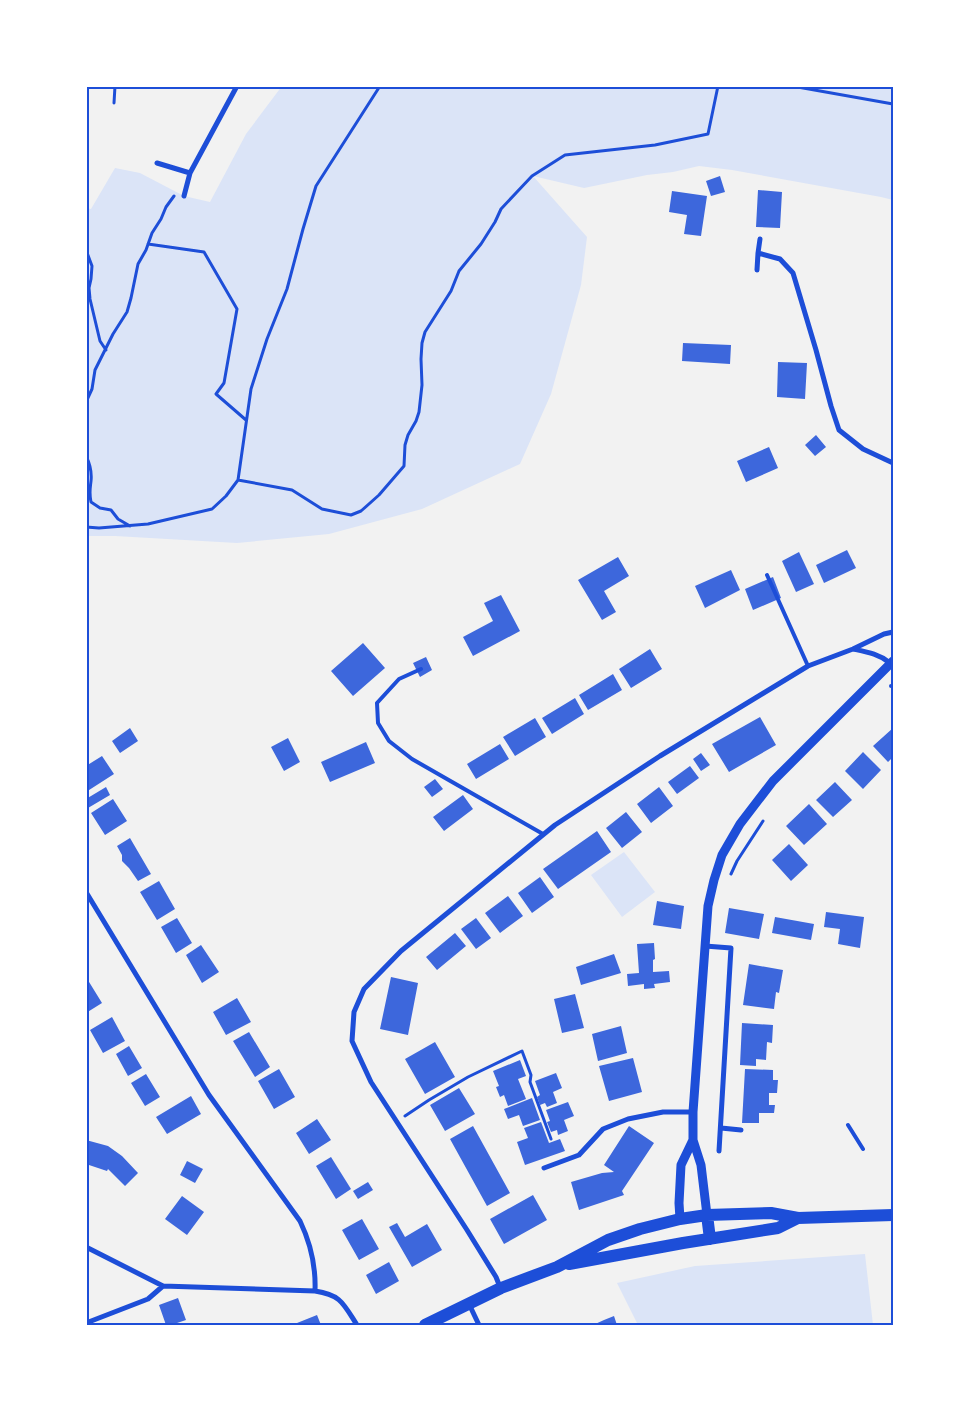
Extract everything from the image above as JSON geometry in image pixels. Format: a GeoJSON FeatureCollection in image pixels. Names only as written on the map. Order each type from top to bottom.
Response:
{"type":"FeatureCollection","features":[{"type":"Feature","properties":{"kind":"main road"},"geometry":{"type":"LineString","coordinates":[[425,1325],[501,1288],[557,1267],[608,1240],[640,1229],[680,1219],[707,1215],[771,1213],[798,1218],[893,1215]]}},
{"type":"Feature","properties":{"kind":"main road"},"geometry":{"type":"LineString","coordinates":[[707,1215],[710,1239]]}},
{"type":"Feature","properties":{"kind":"main road"},"geometry":{"type":"LineString","coordinates":[[557,1267],[683,1243],[778,1228],[798,1218]]}},
{"type":"Feature","properties":{"kind":"main road"},"geometry":{"type":"LineString","coordinates":[[680,1219],[683,1243]]}},
{"type":"Feature","properties":{"kind":"street"},"geometry":{"type":"LineString","coordinates":[[184,196],[190,173],[237,86]]}},
{"type":"Feature","properties":{"kind":"street"},"geometry":{"type":"LineString","coordinates":[[157,163],[190,173]]}},
{"type":"Feature","properties":{"kind":"street"},"geometry":{"type":"LineString","coordinates":[[757,270],[760,239]]}},
{"type":"Feature","properties":{"kind":"street"},"geometry":{"type":"LineString","coordinates":[[758,253],[780,259],[793,273],[816,350],[830,406],[839,430],[863,449],[893,463]]}},
{"type":"Feature","properties":{"kind":"street"},"geometry":{"type":"LineString","coordinates":[[501,1288],[467,1230],[371,1082],[352,1041],[354,1012],[364,989],[401,951],[555,825],[660,756],[808,666],[893,632]]}},
{"type":"Feature","properties":{"kind":"street"},"geometry":{"type":"LineString","coordinates":[[707,1215],[700,1165],[693,1140],[693,1112],[704,946],[708,906],[714,880],[722,855],[740,824],[773,781],[892,662],[874,653],[853,649]]}},
{"type":"Feature","properties":{"kind":"street"},"geometry":{"type":"LineString","coordinates":[[86,892],[209,1095],[300,1221],[308,1237],[314,1261],[315,1290]]}},
{"type":"Feature","properties":{"kind":"street"},"geometry":{"type":"LineString","coordinates":[[704,946],[730,948],[719,1151]]}},
{"type":"Feature","properties":{"kind":"street"},"geometry":{"type":"LineString","coordinates":[[544,1168],[579,1155],[603,1129],[628,1119],[663,1112],[693,1112]]}},
{"type":"Feature","properties":{"kind":"street"},"geometry":{"type":"LineString","coordinates":[[721,1128],[741,1130]]}},
{"type":"Feature","properties":{"kind":"street"},"geometry":{"type":"LineString","coordinates":[[680,1219],[681,1165],[693,1140]]}},
{"type":"Feature","properties":{"kind":"street"},"geometry":{"type":"LineString","coordinates":[[86,1247],[163,1286],[315,1290],[328,1293],[337,1297],[342,1302],[357,1325]]}},
{"type":"Feature","properties":{"kind":"street"},"geometry":{"type":"LineString","coordinates":[[86,1324],[148,1299],[163,1286]]}},
{"type":"Feature","properties":{"kind":"street"},"geometry":{"type":"LineString","coordinates":[[468,1304],[479,1325]]}},
{"type":"Feature","properties":{"kind":"lane"},"geometry":{"type":"LineString","coordinates":[[767,575],[808,666]]}},
{"type":"Feature","properties":{"kind":"lane"},"geometry":{"type":"LineString","coordinates":[[421,669],[398,679],[377,703],[378,723],[389,741],[412,759],[543,834]]}},
{"type":"Feature","properties":{"kind":"lane"},"geometry":{"type":"LineString","coordinates":[[848,1125],[863,1149]]}},
{"type":"Feature","properties":{"kind":"path"},"geometry":{"type":"LineString","coordinates":[[114,102],[115,86]]}},
{"type":"Feature","properties":{"kind":"path"},"geometry":{"type":"LineString","coordinates":[[86,527],[148,524],[212,509],[226,496],[238,480],[251,389],[267,338],[287,289],[316,186],[380,86]]}},
{"type":"Feature","properties":{"kind":"path"},"geometry":{"type":"LineString","coordinates":[[238,480],[292,490],[322,509],[351,515],[361,511],[379,495],[404,466],[405,445],[419,412],[422,385],[422,343],[425,332],[448,297],[459,271],[481,244],[501,209],[532,176],[565,155],[655,145],[708,134],[718,86]]}},
{"type":"Feature","properties":{"kind":"path"},"geometry":{"type":"LineString","coordinates":[[792,86],[893,104]]}},
{"type":"Feature","properties":{"kind":"path"},"geometry":{"type":"LineString","coordinates":[[86,402],[92,389],[96,370],[127,312],[132,298],[138,264],[152,233],[173,196],[184,196]]}},
{"type":"Feature","properties":{"kind":"path"},"geometry":{"type":"LineString","coordinates":[[148,244],[204,252],[237,309],[224,383],[216,394],[246,421]]}},
{"type":"Feature","properties":{"kind":"path"},"geometry":{"type":"LineString","coordinates":[[86,250],[92,266],[89,288],[90,299],[100,341],[106,350]]}},
{"type":"Feature","properties":{"kind":"path"},"geometry":{"type":"LineString","coordinates":[[86,456],[91,470],[88,494],[91,502],[100,508],[111,510],[118,519],[131,526]]}},
{"type":"Feature","properties":{"kind":"path"},"geometry":{"type":"LineString","coordinates":[[728,879],[763,821]]}},
{"type":"Feature","properties":{"kind":"path"},"geometry":{"type":"LineString","coordinates":[[397,1122],[468,1077],[522,1051],[531,1075],[530,1082],[551,1140]]}},
{"type":"Feature","properties":{"kind":"shaded area"},"geometry":{"type":"Polygon","coordinates":[[[282,86],[893,86],[893,200],[732,170],[699,166],[584,188],[533,176],[587,237],[581,285],[551,394],[520,464],[422,509],[329,534],[237,543],[86,536],[86,208],[91,209],[115,168],[140,173],[184,196],[210,202],[246,134],[282,86]]]}},
{"type":"Feature","properties":{"kind":"shaded area"},"geometry":{"type":"Polygon","coordinates":[[[624,852],[655,892],[622,917],[591,875],[624,852]]]}},
{"type":"Feature","properties":{"kind":"shaded area"},"geometry":{"type":"Polygon","coordinates":[[[865,1254],[873,1325],[638,1325],[617,1283],[695,1266],[865,1254]]]}},
{"type":"Feature","properties":{"kind":"building"},"geometry":{"type":"Polygon","coordinates":[[[720,176],[725,192],[711,196],[706,181],[720,176]]]}},
{"type":"Feature","properties":{"kind":"building"},"geometry":{"type":"Polygon","coordinates":[[[758,190],[782,192],[780,228],[756,227],[758,190]]]}},
{"type":"Feature","properties":{"kind":"building"},"geometry":{"type":"Polygon","coordinates":[[[672,191],[707,196],[701,236],[684,234],[687,215],[669,212],[672,191]]]}},
{"type":"Feature","properties":{"kind":"building"},"geometry":{"type":"Polygon","coordinates":[[[683,343],[731,345],[730,364],[682,361],[683,343]]]}},
{"type":"Feature","properties":{"kind":"building"},"geometry":{"type":"Polygon","coordinates":[[[778,362],[807,363],[805,399],[777,397],[778,362]]]}},
{"type":"Feature","properties":{"kind":"building"},"geometry":{"type":"Polygon","coordinates":[[[816,435],[826,447],[815,456],[805,445],[816,435]]]}},
{"type":"Feature","properties":{"kind":"building"},"geometry":{"type":"Polygon","coordinates":[[[769,447],[778,468],[746,482],[737,461],[769,447]]]}},
{"type":"Feature","properties":{"kind":"building"},"geometry":{"type":"Polygon","coordinates":[[[847,550],[856,568],[824,583],[816,565],[847,550]]]}},
{"type":"Feature","properties":{"kind":"building"},"geometry":{"type":"Polygon","coordinates":[[[799,552],[814,584],[796,592],[782,561],[799,552]]]}},
{"type":"Feature","properties":{"kind":"building"},"geometry":{"type":"Polygon","coordinates":[[[618,557],[629,576],[604,591],[616,612],[602,620],[578,580],[618,557]]]}},
{"type":"Feature","properties":{"kind":"building"},"geometry":{"type":"Polygon","coordinates":[[[731,570],[740,590],[705,608],[695,586],[731,570]]]}},
{"type":"Feature","properties":{"kind":"building"},"geometry":{"type":"Polygon","coordinates":[[[773,577],[781,598],[753,610],[745,589],[773,577]]]}},
{"type":"Feature","properties":{"kind":"building"},"geometry":{"type":"Polygon","coordinates":[[[501,595],[520,631],[473,656],[463,637],[493,621],[484,603],[501,595]]]}},
{"type":"Feature","properties":{"kind":"building"},"geometry":{"type":"Polygon","coordinates":[[[363,643],[385,668],[353,696],[331,671],[363,643]]]}},
{"type":"Feature","properties":{"kind":"building"},"geometry":{"type":"Polygon","coordinates":[[[650,649],[662,669],[631,688],[619,669],[650,649]]]}},
{"type":"Feature","properties":{"kind":"building"},"geometry":{"type":"Polygon","coordinates":[[[426,657],[432,670],[420,677],[413,663],[426,657]]]}},
{"type":"Feature","properties":{"kind":"building"},"geometry":{"type":"Polygon","coordinates":[[[613,674],[622,690],[588,710],[579,695],[613,674]]]}},
{"type":"Feature","properties":{"kind":"building"},"geometry":{"type":"Polygon","coordinates":[[[575,698],[584,714],[552,734],[542,718],[575,698]]]}},
{"type":"Feature","properties":{"kind":"building"},"geometry":{"type":"Polygon","coordinates":[[[760,717],[776,745],[729,772],[712,744],[760,717]]]}},
{"type":"Feature","properties":{"kind":"building"},"geometry":{"type":"Polygon","coordinates":[[[535,718],[546,737],[515,756],[503,737],[535,718]]]}},
{"type":"Feature","properties":{"kind":"building"},"geometry":{"type":"Polygon","coordinates":[[[130,728],[138,741],[120,753],[112,741],[130,728]]]}},
{"type":"Feature","properties":{"kind":"building"},"geometry":{"type":"Polygon","coordinates":[[[893,728],[893,757],[888,762],[873,746],[893,728]]]}},
{"type":"Feature","properties":{"kind":"building"},"geometry":{"type":"Polygon","coordinates":[[[288,738],[300,762],[284,771],[271,747],[288,738]]]}},
{"type":"Feature","properties":{"kind":"building"},"geometry":{"type":"Polygon","coordinates":[[[366,742],[375,763],[330,782],[321,762],[366,742]]]}},
{"type":"Feature","properties":{"kind":"building"},"geometry":{"type":"Polygon","coordinates":[[[500,744],[509,759],[476,779],[467,764],[500,744]]]}},
{"type":"Feature","properties":{"kind":"building"},"geometry":{"type":"Polygon","coordinates":[[[863,752],[881,770],[863,789],[845,771],[863,752]]]}},
{"type":"Feature","properties":{"kind":"building"},"geometry":{"type":"Polygon","coordinates":[[[701,753],[710,765],[701,771],[693,759],[701,753]]]}},
{"type":"Feature","properties":{"kind":"building"},"geometry":{"type":"Polygon","coordinates":[[[102,756],[114,774],[86,792],[86,766],[102,756]]]}},
{"type":"Feature","properties":{"kind":"building"},"geometry":{"type":"Polygon","coordinates":[[[690,766],[699,778],[677,794],[668,782],[690,766]]]}},
{"type":"Feature","properties":{"kind":"building"},"geometry":{"type":"Polygon","coordinates":[[[435,779],[443,789],[432,797],[424,787],[435,779]]]}},
{"type":"Feature","properties":{"kind":"building"},"geometry":{"type":"Polygon","coordinates":[[[835,782],[852,800],[833,817],[816,800],[835,782]]]}},
{"type":"Feature","properties":{"kind":"building"},"geometry":{"type":"Polygon","coordinates":[[[106,787],[110,795],[88,808],[86,799],[106,787]]]}},
{"type":"Feature","properties":{"kind":"building"},"geometry":{"type":"Polygon","coordinates":[[[659,787],[673,806],[651,823],[637,804],[659,787]]]}},
{"type":"Feature","properties":{"kind":"building"},"geometry":{"type":"Polygon","coordinates":[[[463,795],[473,809],[444,831],[433,817],[463,795]]]}},
{"type":"Feature","properties":{"kind":"building"},"geometry":{"type":"Polygon","coordinates":[[[113,799],[127,821],[105,835],[91,813],[113,799]]]}},
{"type":"Feature","properties":{"kind":"building"},"geometry":{"type":"Polygon","coordinates":[[[809,804],[827,824],[804,845],[786,826],[809,804]]]}},
{"type":"Feature","properties":{"kind":"building"},"geometry":{"type":"Polygon","coordinates":[[[626,812],[642,832],[622,848],[606,828],[626,812]]]}},
{"type":"Feature","properties":{"kind":"building"},"geometry":{"type":"Polygon","coordinates":[[[597,831],[611,852],[558,889],[543,869],[597,831]]]}},
{"type":"Feature","properties":{"kind":"building"},"geometry":{"type":"Polygon","coordinates":[[[130,838],[151,874],[138,881],[122,861],[122,855],[117,846],[130,838]]]}},
{"type":"Feature","properties":{"kind":"building"},"geometry":{"type":"Polygon","coordinates":[[[789,844],[808,865],[791,881],[772,860],[789,844]]]}},
{"type":"Feature","properties":{"kind":"building"},"geometry":{"type":"Polygon","coordinates":[[[540,877],[554,897],[532,913],[518,893],[540,877]]]}},
{"type":"Feature","properties":{"kind":"building"},"geometry":{"type":"Polygon","coordinates":[[[159,881],[175,909],[157,920],[140,892],[159,881]]]}},
{"type":"Feature","properties":{"kind":"building"},"geometry":{"type":"Polygon","coordinates":[[[508,896],[523,916],[500,933],[485,913],[508,896]]]}},
{"type":"Feature","properties":{"kind":"building"},"geometry":{"type":"Polygon","coordinates":[[[657,901],[684,906],[681,929],[653,925],[657,901]]]}},
{"type":"Feature","properties":{"kind":"building"},"geometry":{"type":"Polygon","coordinates":[[[729,908],[764,914],[759,939],[725,933],[729,908]]]}},
{"type":"Feature","properties":{"kind":"building"},"geometry":{"type":"Polygon","coordinates":[[[826,912],[864,917],[860,948],[838,944],[840,929],[824,927],[826,912]]]}},
{"type":"Feature","properties":{"kind":"building"},"geometry":{"type":"Polygon","coordinates":[[[775,917],[814,924],[811,940],[772,933],[775,917]]]}},
{"type":"Feature","properties":{"kind":"building"},"geometry":{"type":"Polygon","coordinates":[[[177,918],[192,943],[176,953],[161,927],[177,918]]]}},
{"type":"Feature","properties":{"kind":"building"},"geometry":{"type":"Polygon","coordinates":[[[476,918],[491,938],[476,949],[461,929],[476,918]]]}},
{"type":"Feature","properties":{"kind":"building"},"geometry":{"type":"Polygon","coordinates":[[[455,933],[466,946],[437,970],[426,957],[455,933]]]}},
{"type":"Feature","properties":{"kind":"building"},"geometry":{"type":"Polygon","coordinates":[[[654,943],[655,959],[653,960],[653,972],[669,971],[670,982],[654,984],[655,988],[644,989],[644,984],[628,986],[627,974],[639,973],[637,944],[654,943]]]}},
{"type":"Feature","properties":{"kind":"building"},"geometry":{"type":"Polygon","coordinates":[[[201,945],[219,972],[202,983],[186,955],[201,945]]]}},
{"type":"Feature","properties":{"kind":"building"},"geometry":{"type":"Polygon","coordinates":[[[614,954],[621,973],[581,985],[576,967],[614,954]]]}},
{"type":"Feature","properties":{"kind":"building"},"geometry":{"type":"Polygon","coordinates":[[[749,964],[783,970],[779,993],[776,992],[774,1009],[743,1005],[749,964]]]}},
{"type":"Feature","properties":{"kind":"building"},"geometry":{"type":"Polygon","coordinates":[[[86,977],[102,1003],[86,1013],[87,1007],[86,977]]]}},
{"type":"Feature","properties":{"kind":"building"},"geometry":{"type":"Polygon","coordinates":[[[391,977],[418,983],[408,1035],[380,1029],[391,977]]]}},
{"type":"Feature","properties":{"kind":"building"},"geometry":{"type":"Polygon","coordinates":[[[575,994],[584,1028],[562,1033],[554,999],[575,994]]]}},
{"type":"Feature","properties":{"kind":"building"},"geometry":{"type":"Polygon","coordinates":[[[237,998],[251,1022],[226,1035],[213,1012],[237,998]]]}},
{"type":"Feature","properties":{"kind":"building"},"geometry":{"type":"Polygon","coordinates":[[[112,1017],[125,1041],[103,1053],[90,1030],[112,1017]]]}},
{"type":"Feature","properties":{"kind":"building"},"geometry":{"type":"Polygon","coordinates":[[[742,1023],[773,1025],[772,1043],[767,1042],[766,1060],[756,1059],[756,1066],[740,1065],[742,1023]]]}},
{"type":"Feature","properties":{"kind":"building"},"geometry":{"type":"Polygon","coordinates":[[[621,1026],[627,1053],[598,1061],[592,1034],[621,1026]]]}},
{"type":"Feature","properties":{"kind":"building"},"geometry":{"type":"Polygon","coordinates":[[[249,1032],[270,1067],[255,1077],[233,1041],[249,1032]]]}},
{"type":"Feature","properties":{"kind":"building"},"geometry":{"type":"Polygon","coordinates":[[[435,1042],[455,1077],[425,1094],[405,1059],[435,1042]]]}},
{"type":"Feature","properties":{"kind":"building"},"geometry":{"type":"Polygon","coordinates":[[[129,1046],[142,1068],[128,1076],[116,1054],[129,1046]]]}},
{"type":"Feature","properties":{"kind":"building"},"geometry":{"type":"Polygon","coordinates":[[[633,1058],[642,1092],[609,1101],[599,1066],[633,1058]]]}},
{"type":"Feature","properties":{"kind":"building"},"geometry":{"type":"Polygon","coordinates":[[[520,1060],[526,1076],[518,1079],[526,1099],[508,1106],[504,1095],[500,1097],[496,1087],[499,1086],[493,1071],[520,1060]]]}},
{"type":"Feature","properties":{"kind":"building"},"geometry":{"type":"Polygon","coordinates":[[[279,1069],[295,1097],[274,1109],[258,1081],[279,1069]]]}},
{"type":"Feature","properties":{"kind":"building"},"geometry":{"type":"Polygon","coordinates":[[[745,1069],[773,1070],[773,1080],[778,1080],[777,1093],[769,1093],[769,1105],[775,1105],[774,1113],[759,1113],[759,1123],[742,1123],[745,1069]]]}},
{"type":"Feature","properties":{"kind":"building"},"geometry":{"type":"Polygon","coordinates":[[[556,1073],[562,1088],[553,1092],[557,1103],[547,1107],[545,1103],[540,1105],[537,1097],[540,1095],[535,1081],[556,1073]]]}},
{"type":"Feature","properties":{"kind":"building"},"geometry":{"type":"Polygon","coordinates":[[[146,1074],[160,1097],[145,1106],[131,1083],[146,1074]]]}},
{"type":"Feature","properties":{"kind":"building"},"geometry":{"type":"Polygon","coordinates":[[[459,1088],[475,1114],[445,1131],[430,1105],[459,1088]]]}},
{"type":"Feature","properties":{"kind":"building"},"geometry":{"type":"Polygon","coordinates":[[[191,1096],[201,1114],[167,1134],[156,1117],[191,1096]]]}},
{"type":"Feature","properties":{"kind":"building"},"geometry":{"type":"Polygon","coordinates":[[[532,1098],[540,1120],[523,1126],[519,1115],[508,1119],[504,1109],[532,1098]]]}},
{"type":"Feature","properties":{"kind":"building"},"geometry":{"type":"Polygon","coordinates":[[[568,1102],[574,1116],[564,1120],[568,1131],[558,1135],[557,1130],[551,1132],[547,1122],[550,1121],[546,1110],[568,1102]]]}},
{"type":"Feature","properties":{"kind":"building"},"geometry":{"type":"Polygon","coordinates":[[[317,1119],[331,1140],[309,1154],[296,1133],[317,1119]]]}},
{"type":"Feature","properties":{"kind":"building"},"geometry":{"type":"Polygon","coordinates":[[[541,1122],[549,1143],[560,1139],[565,1151],[525,1165],[517,1142],[528,1138],[524,1128],[541,1122]]]}},
{"type":"Feature","properties":{"kind":"building"},"geometry":{"type":"Polygon","coordinates":[[[473,1126],[510,1193],[487,1206],[450,1139],[473,1126]]]}},
{"type":"Feature","properties":{"kind":"building"},"geometry":{"type":"Polygon","coordinates":[[[629,1126],[654,1143],[622,1191],[624,1195],[579,1210],[571,1182],[602,1173],[614,1172],[604,1165],[629,1126]]]}},
{"type":"Feature","properties":{"kind":"building"},"geometry":{"type":"Polygon","coordinates":[[[86,1140],[108,1146],[122,1156],[138,1173],[125,1186],[108,1169],[107,1171],[86,1164],[86,1140]]]}},
{"type":"Feature","properties":{"kind":"building"},"geometry":{"type":"Polygon","coordinates":[[[331,1157],[351,1189],[336,1199],[316,1166],[331,1157]]]}},
{"type":"Feature","properties":{"kind":"building"},"geometry":{"type":"Polygon","coordinates":[[[187,1161],[203,1169],[195,1183],[180,1175],[187,1161]]]}},
{"type":"Feature","properties":{"kind":"building"},"geometry":{"type":"Polygon","coordinates":[[[368,1182],[373,1190],[358,1199],[353,1191],[368,1182]]]}},
{"type":"Feature","properties":{"kind":"building"},"geometry":{"type":"Polygon","coordinates":[[[533,1195],[547,1220],[504,1244],[490,1219],[533,1195]]]}},
{"type":"Feature","properties":{"kind":"building"},"geometry":{"type":"Polygon","coordinates":[[[182,1196],[204,1212],[187,1235],[165,1219],[182,1196]]]}},
{"type":"Feature","properties":{"kind":"building"},"geometry":{"type":"Polygon","coordinates":[[[362,1219],[379,1249],[359,1260],[342,1230],[362,1219]]]}},
{"type":"Feature","properties":{"kind":"building"},"geometry":{"type":"Polygon","coordinates":[[[397,1223],[405,1237],[427,1224],[442,1250],[412,1267],[389,1227],[397,1223]]]}},
{"type":"Feature","properties":{"kind":"building"},"geometry":{"type":"Polygon","coordinates":[[[389,1262],[399,1281],[376,1294],[366,1275],[389,1262]]]}},
{"type":"Feature","properties":{"kind":"building"},"geometry":{"type":"Polygon","coordinates":[[[178,1298],[186,1320],[166,1325],[159,1305],[178,1298]]]}},
{"type":"Feature","properties":{"kind":"building"},"geometry":{"type":"Polygon","coordinates":[[[317,1315],[321,1325],[292,1325],[317,1315]]]}},
{"type":"Feature","properties":{"kind":"building"},"geometry":{"type":"Polygon","coordinates":[[[614,1316],[617,1325],[593,1325],[604,1320],[614,1316]]]}}]}
